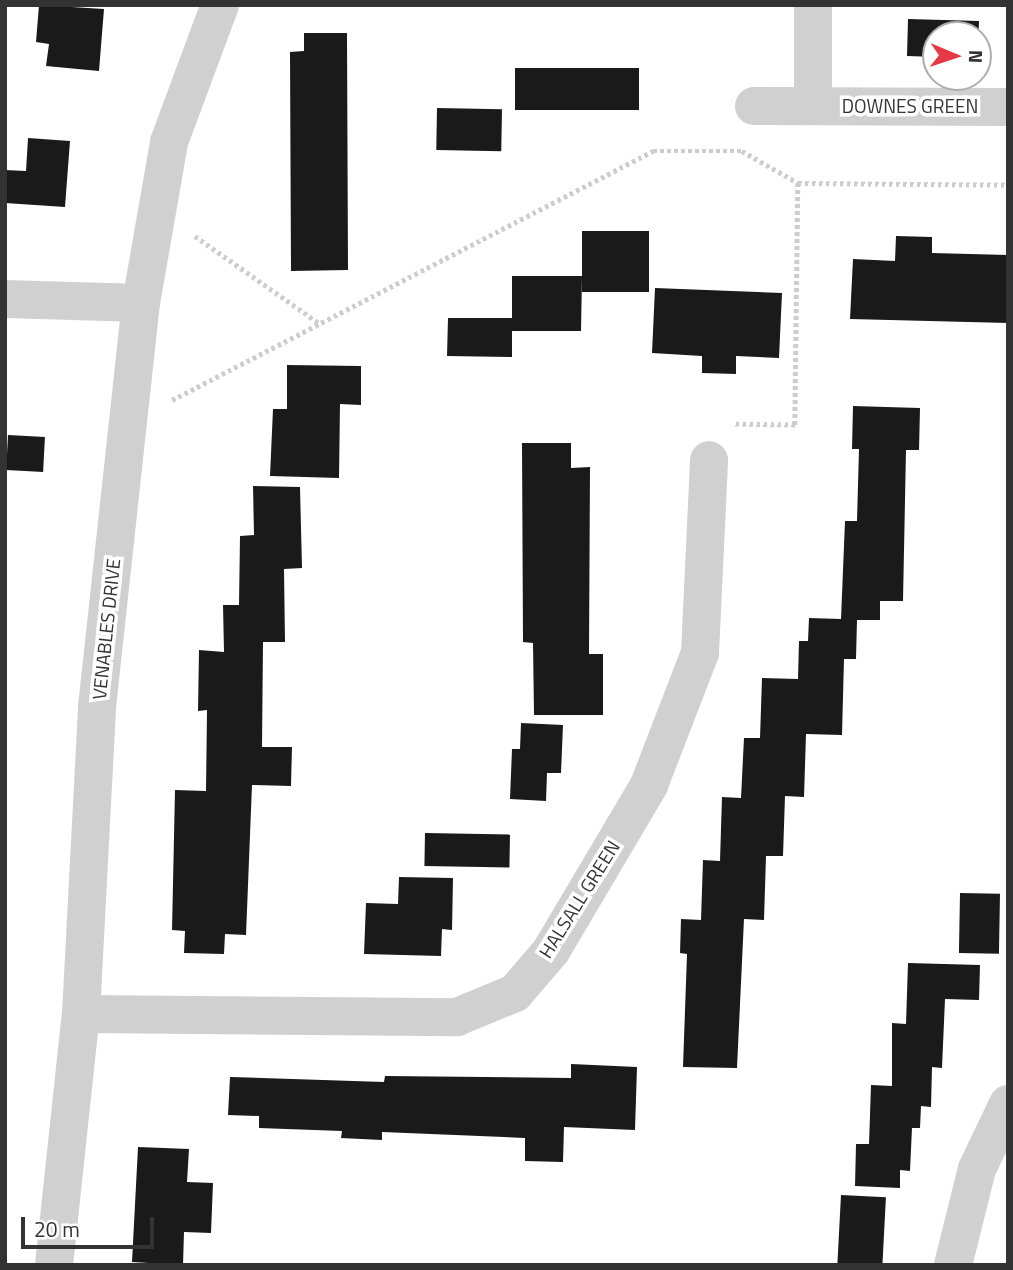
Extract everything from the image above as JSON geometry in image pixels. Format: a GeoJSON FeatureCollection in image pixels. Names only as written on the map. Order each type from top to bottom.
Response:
{"type":"FeatureCollection","features":[{"type":"Feature","properties":{"kind":"street","name":"VENABLES DRIVE"},"geometry":{"type":"LineString","coordinates":[[54,1265],[81,1014],[97,708],[141,303],[169,142],[220,5]]}},
{"type":"Feature","properties":{"kind":"street","name":"DOWNES GREEN"},"geometry":{"type":"LineString","coordinates":[[813,5],[813,106]]}},
{"type":"Feature","properties":{"kind":"street","name":"DOWNES GREEN"},"geometry":{"type":"LineString","coordinates":[[754,106],[1008,107]]}},
{"type":"Feature","properties":{"kind":"street"},"geometry":{"type":"LineString","coordinates":[[5,299],[141,303]]}},
{"type":"Feature","properties":{"kind":"street","name":"HALSALL GREEN"},"geometry":{"type":"LineString","coordinates":[[81,1014],[457,1017],[514,993],[551,951],[649,785],[700,653],[709,460]]}},
{"type":"Feature","properties":{"kind":"street"},"geometry":{"type":"LineString","coordinates":[[953,1265],[977,1169],[1008,1104]]}},
{"type":"Feature","properties":{"kind":"path"},"geometry":{"type":"LineString","coordinates":[[128,424],[653,151],[742,151],[798,183],[1008,185]]}},
{"type":"Feature","properties":{"kind":"path"},"geometry":{"type":"LineString","coordinates":[[709,460],[708,424],[795,425],[798,183]]}},
{"type":"Feature","properties":{"kind":"path"},"geometry":{"type":"LineString","coordinates":[[157,209],[319,323]]}},
{"type":"Feature","properties":{"kind":"building"},"geometry":{"type":"Polygon","coordinates":[[[39,5],[104,9],[99,71],[46,66],[49,44],[36,42],[39,5]]]}},
{"type":"Feature","properties":{"kind":"building"},"geometry":{"type":"Polygon","coordinates":[[[908,19],[979,21],[922,21],[922,57],[907,56],[908,19]]]}},
{"type":"Feature","properties":{"kind":"building"},"geometry":{"type":"Polygon","coordinates":[[[304,33],[347,33],[348,270],[291,271],[290,52],[304,51],[304,33]]]}},
{"type":"Feature","properties":{"kind":"building"},"geometry":{"type":"Polygon","coordinates":[[[515,68],[639,68],[639,110],[515,110],[515,68]]]}},
{"type":"Feature","properties":{"kind":"building"},"geometry":{"type":"Polygon","coordinates":[[[437,108],[502,109],[501,151],[436,150],[437,108]]]}},
{"type":"Feature","properties":{"kind":"building"},"geometry":{"type":"Polygon","coordinates":[[[28,138],[70,141],[65,207],[5,203],[5,170],[26,171],[28,138]]]}},
{"type":"Feature","properties":{"kind":"building"},"geometry":{"type":"Polygon","coordinates":[[[582,231],[649,231],[649,292],[582,292],[582,231]]]}},
{"type":"Feature","properties":{"kind":"building"},"geometry":{"type":"Polygon","coordinates":[[[896,236],[932,237],[932,253],[1008,255],[1008,323],[850,319],[853,259],[895,261],[896,236]]]}},
{"type":"Feature","properties":{"kind":"building"},"geometry":{"type":"Polygon","coordinates":[[[512,276],[582,276],[581,331],[512,331],[512,357],[447,356],[448,318],[512,318],[512,276]]]}},
{"type":"Feature","properties":{"kind":"building"},"geometry":{"type":"Polygon","coordinates":[[[655,288],[782,293],[779,358],[736,356],[736,374],[702,373],[702,356],[652,353],[655,288]]]}},
{"type":"Feature","properties":{"kind":"building"},"geometry":{"type":"Polygon","coordinates":[[[287,365],[361,366],[361,405],[340,404],[339,478],[270,476],[273,409],[287,409],[287,365]]]}},
{"type":"Feature","properties":{"kind":"building"},"geometry":{"type":"Polygon","coordinates":[[[853,406],[920,408],[919,450],[906,450],[903,601],[880,601],[880,620],[857,620],[856,659],[844,659],[842,735],[806,734],[804,797],[785,796],[783,856],[766,856],[764,920],[744,919],[737,1068],[683,1067],[687,954],[680,953],[681,919],[701,920],[703,860],[720,861],[722,797],[741,798],[744,738],[760,738],[762,678],[798,679],[799,641],[808,641],[809,618],[841,619],[845,521],[857,521],[859,449],[852,449],[853,406]]]}},
{"type":"Feature","properties":{"kind":"building"},"geometry":{"type":"Polygon","coordinates":[[[8,435],[45,437],[43,472],[6,470],[8,435]]]}},
{"type":"Feature","properties":{"kind":"building"},"geometry":{"type":"Polygon","coordinates":[[[522,443],[571,443],[571,468],[590,467],[589,654],[603,654],[603,715],[534,715],[533,643],[523,642],[522,443]]]}},
{"type":"Feature","properties":{"kind":"building"},"geometry":{"type":"Polygon","coordinates":[[[253,486],[300,487],[302,568],[284,569],[285,642],[263,642],[262,747],[292,747],[291,786],[252,785],[246,935],[225,934],[224,954],[184,953],[185,931],[172,930],[175,790],[206,791],[207,710],[198,711],[199,650],[224,652],[223,605],[239,605],[240,536],[254,535],[253,486]]]}},
{"type":"Feature","properties":{"kind":"building"},"geometry":{"type":"Polygon","coordinates":[[[521,723],[563,725],[561,773],[547,773],[546,801],[510,799],[512,749],[520,749],[521,723]]]}},
{"type":"Feature","properties":{"kind":"building"},"geometry":{"type":"Polygon","coordinates":[[[425,833],[510,834],[509,867],[424,866],[425,833]]]}},
{"type":"Feature","properties":{"kind":"building"},"geometry":{"type":"Polygon","coordinates":[[[399,877],[453,878],[452,930],[442,929],[441,956],[364,954],[366,903],[398,904],[399,877]]]}},
{"type":"Feature","properties":{"kind":"building"},"geometry":{"type":"Polygon","coordinates":[[[960,893],[1000,894],[999,954],[959,953],[960,893]]]}},
{"type":"Feature","properties":{"kind":"building"},"geometry":{"type":"Polygon","coordinates":[[[908,963],[980,965],[979,1000],[945,999],[942,1068],[932,1067],[931,1107],[921,1106],[920,1128],[912,1128],[910,1171],[900,1170],[900,1188],[855,1186],[856,1144],[869,1144],[871,1085],[892,1086],[892,1023],[906,1024],[908,963]]]}},
{"type":"Feature","properties":{"kind":"building"},"geometry":{"type":"Polygon","coordinates":[[[571,1064],[637,1067],[635,1130],[564,1127],[563,1162],[525,1161],[525,1138],[382,1132],[382,1140],[341,1138],[342,1131],[259,1128],[259,1116],[228,1115],[230,1077],[384,1082],[385,1076],[571,1078],[571,1064]]]}},
{"type":"Feature","properties":{"kind":"building"},"geometry":{"type":"Polygon","coordinates":[[[138,1147],[189,1149],[187,1182],[213,1183],[211,1233],[184,1232],[183,1265],[132,1262],[138,1147]]]}},
{"type":"Feature","properties":{"kind":"building"},"geometry":{"type":"Polygon","coordinates":[[[841,1195],[886,1197],[882,1265],[837,1265],[841,1195]]]}}]}
